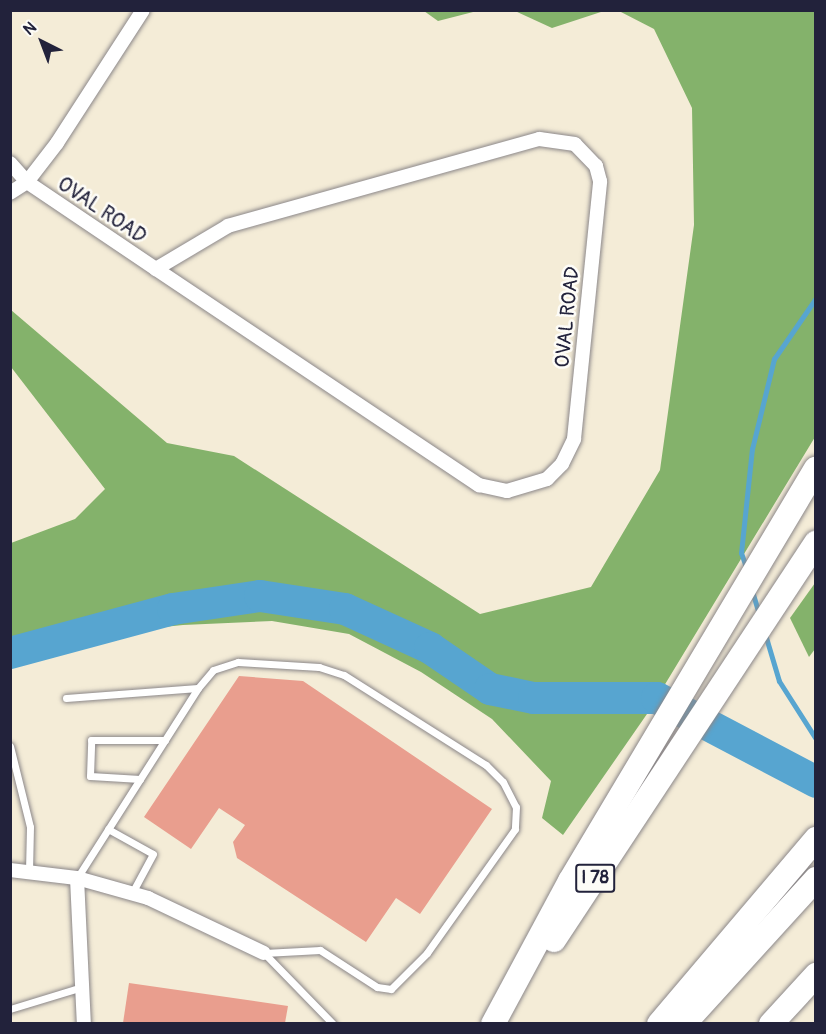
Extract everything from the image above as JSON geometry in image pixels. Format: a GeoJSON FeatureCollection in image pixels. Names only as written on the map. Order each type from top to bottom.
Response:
{"type":"FeatureCollection","features":[{"type":"Feature","properties":{"kind":"highway"},"geometry":{"type":"LineString","coordinates":[[495,1023],[570,881],[770,553],[816,469]]}},
{"type":"Feature","properties":{"kind":"highway","name":"I 78"},"geometry":{"type":"LineString","coordinates":[[495,1023],[816,543]]}},
{"type":"Feature","properties":{"kind":"highway"},"geometry":{"type":"LineString","coordinates":[[659,1023],[816,839]]}},
{"type":"Feature","properties":{"kind":"highway"},"geometry":{"type":"LineString","coordinates":[[684,1023],[816,879]]}},
{"type":"Feature","properties":{"kind":"highway"},"geometry":{"type":"LineString","coordinates":[[771,1023],[816,975]]}},
{"type":"Feature","properties":{"kind":"street"},"geometry":{"type":"LineString","coordinates":[[10,193],[27,182],[143,10]]}},
{"type":"Feature","properties":{"kind":"street","name":"OVAL ROAD"},"geometry":{"type":"LineString","coordinates":[[10,163],[27,182],[156,269],[479,485],[521,490],[547,479],[562,464],[574,439],[600,181],[596,166],[575,144],[539,139],[228,226],[156,269]]}},
{"type":"Feature","properties":{"kind":"street"},"geometry":{"type":"LineString","coordinates":[[10,870],[77,878],[132,893],[196,918],[232,941],[264,953]]}},
{"type":"Feature","properties":{"kind":"street"},"geometry":{"type":"LineString","coordinates":[[77,878],[84,1023]]}},
{"type":"Feature","properties":{"kind":"lane"},"geometry":{"type":"LineString","coordinates":[[77,878],[198,688],[213,670],[238,662],[319,667],[344,675],[486,765],[503,782],[516,807],[515,829],[428,953],[391,989],[377,987],[320,950],[264,953]]}},
{"type":"Feature","properties":{"kind":"lane"},"geometry":{"type":"LineString","coordinates":[[66,698],[198,688]]}},
{"type":"Feature","properties":{"kind":"lane"},"geometry":{"type":"LineString","coordinates":[[140,779],[90,776],[91,740],[165,740]]}},
{"type":"Feature","properties":{"kind":"lane"},"geometry":{"type":"LineString","coordinates":[[10,746],[30,827],[28,872]]}},
{"type":"Feature","properties":{"kind":"lane"},"geometry":{"type":"LineString","coordinates":[[108,829],[153,854],[132,893]]}},
{"type":"Feature","properties":{"kind":"lane"},"geometry":{"type":"LineString","coordinates":[[264,953],[333,1023]]}},
{"type":"Feature","properties":{"kind":"lane"},"geometry":{"type":"LineString","coordinates":[[10,1009],[82,987]]}},
{"type":"Feature","properties":{"kind":"green space"},"geometry":{"type":"Polygon","coordinates":[[[515,10],[604,11],[552,28],[515,10]]]}},
{"type":"Feature","properties":{"kind":"green space"},"geometry":{"type":"Polygon","coordinates":[[[424,11],[477,11],[438,21],[424,11]]]}},
{"type":"Feature","properties":{"kind":"green space"},"geometry":{"type":"Polygon","coordinates":[[[619,11],[815,11],[815,437],[647,714],[563,835],[542,818],[551,781],[492,719],[421,672],[349,634],[272,621],[183,625],[97,634],[11,662],[11,543],[75,519],[105,489],[11,367],[11,310],[167,443],[234,456],[480,614],[591,587],[660,470],[694,225],[692,108],[654,29],[619,11]]]}},
{"type":"Feature","properties":{"kind":"green space"},"geometry":{"type":"Polygon","coordinates":[[[815,583],[815,649],[809,657],[790,618],[815,583]]]}},
{"type":"Feature","properties":{"kind":"building"},"geometry":{"type":"Polygon","coordinates":[[[239,676],[303,681],[492,809],[420,914],[396,898],[366,942],[237,858],[233,842],[245,825],[219,808],[191,849],[144,817],[239,676]]]}},
{"type":"Feature","properties":{"kind":"building"},"geometry":{"type":"Polygon","coordinates":[[[129,983],[288,1006],[285,1023],[123,1023],[129,983]]]}},
{"type":"Feature","properties":{"kind":"waterway"},"geometry":{"type":"LineString","coordinates":[[747,570],[741,553],[752,449],[774,359],[816,298]]}},
{"type":"Feature","properties":{"kind":"waterway"},"geometry":{"type":"LineString","coordinates":[[752,591],[759,614]]}},
{"type":"Feature","properties":{"kind":"waterway"},"geometry":{"type":"LineString","coordinates":[[10,653],[173,609],[260,596],[345,609],[430,648],[490,689],[534,698],[657,698],[816,782]]}},
{"type":"Feature","properties":{"kind":"waterway"},"geometry":{"type":"LineString","coordinates":[[765,634],[779,681],[816,739]]}}]}
